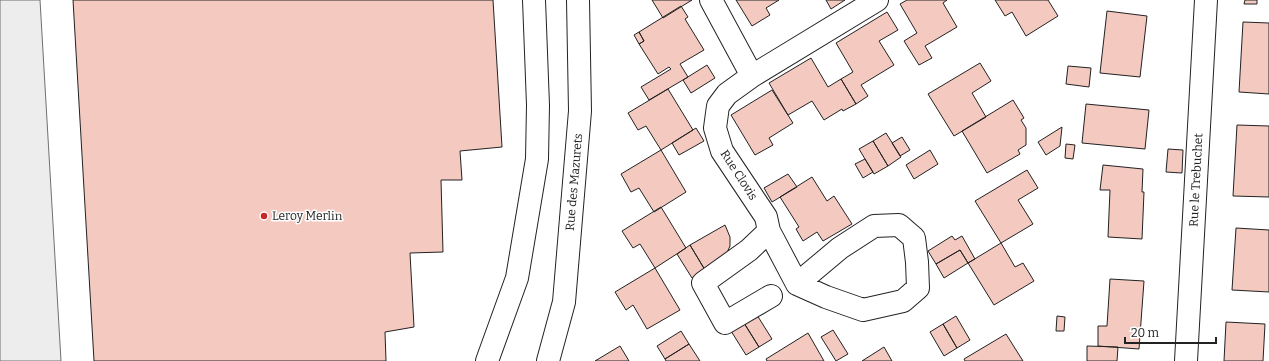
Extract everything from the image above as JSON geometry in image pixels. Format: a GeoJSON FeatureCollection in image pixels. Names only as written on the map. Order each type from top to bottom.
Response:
{"type":"FeatureCollection","features":[{"type":"Feature","properties":{"kind":"street"},"geometry":{"type":"LineString","coordinates":[[487,361],[517,278],[537,158],[538,105],[534,0]]}},
{"type":"Feature","properties":{"kind":"street","name":"Rue des Mazurets"},"geometry":{"type":"LineString","coordinates":[[548,361],[564,302],[580,111],[578,0]]}},
{"type":"Feature","properties":{"kind":"street"},"geometry":{"type":"LineString","coordinates":[[711,0],[752,76]]}},
{"type":"Feature","properties":{"kind":"street","name":"Rue Clovis"},"geometry":{"type":"LineString","coordinates":[[797,284],[767,224],[722,151],[715,128],[718,106],[727,94],[752,76],[876,0]]}},
{"type":"Feature","properties":{"kind":"street","name":"Rue le Trebuchet"},"geometry":{"type":"LineString","coordinates":[[1186,361],[1206,0]]}},
{"type":"Feature","properties":{"kind":"street"},"geometry":{"type":"LineString","coordinates":[[767,224],[749,250],[703,283],[725,323],[771,296]]}},
{"type":"Feature","properties":{"kind":"street"},"geometry":{"type":"LineString","coordinates":[[899,224],[914,238],[918,288],[903,301],[863,310],[826,297],[797,284],[840,248],[874,226],[899,224]]}},
{"type":"Feature","properties":{"kind":"shaded area"},"geometry":{"type":"Polygon","coordinates":[[[0,0],[40,0],[61,361],[0,361],[0,0]]]}},
{"type":"Feature","properties":{"kind":"building","name":"Leroy Merlin"},"geometry":{"type":"Polygon","coordinates":[[[73,0],[493,0],[502,147],[460,151],[462,180],[441,180],[443,252],[410,253],[414,327],[385,332],[386,361],[94,361],[73,0]]]}},
{"type":"Feature","properties":{"kind":"building"},"geometry":{"type":"Polygon","coordinates":[[[652,0],[692,0],[663,18],[652,0]]]}},
{"type":"Feature","properties":{"kind":"building"},"geometry":{"type":"Polygon","coordinates":[[[736,0],[779,0],[766,8],[770,15],[752,26],[736,0]]]}},
{"type":"Feature","properties":{"kind":"building"},"geometry":{"type":"Polygon","coordinates":[[[826,0],[845,0],[831,9],[826,0]]]}},
{"type":"Feature","properties":{"kind":"building"},"geometry":{"type":"Polygon","coordinates":[[[907,0],[947,0],[943,3],[957,27],[925,46],[932,58],[919,65],[904,41],[917,33],[900,4],[907,0]]]}},
{"type":"Feature","properties":{"kind":"building"},"geometry":{"type":"Polygon","coordinates":[[[995,0],[1048,0],[1058,16],[1026,36],[1012,12],[1005,16],[995,0]]]}},
{"type":"Feature","properties":{"kind":"building"},"geometry":{"type":"Polygon","coordinates":[[[1245,0],[1257,0],[1257,4],[1244,4],[1245,0]]]}},
{"type":"Feature","properties":{"kind":"building"},"geometry":{"type":"Polygon","coordinates":[[[681,6],[688,17],[685,19],[704,50],[680,64],[688,77],[649,100],[641,87],[671,69],[669,67],[658,74],[639,44],[644,41],[639,32],[681,6]]]}},
{"type":"Feature","properties":{"kind":"building"},"geometry":{"type":"Polygon","coordinates":[[[1107,11],[1147,16],[1140,77],[1100,73],[1107,11]]]}},
{"type":"Feature","properties":{"kind":"building"},"geometry":{"type":"Polygon","coordinates":[[[887,12],[898,30],[879,41],[894,65],[861,85],[868,96],[856,104],[841,79],[853,72],[836,43],[887,12]]]}},
{"type":"Feature","properties":{"kind":"building"},"geometry":{"type":"Polygon","coordinates":[[[1243,22],[1269,23],[1269,94],[1239,92],[1243,22]]]}},
{"type":"Feature","properties":{"kind":"building"},"geometry":{"type":"Polygon","coordinates":[[[639,32],[644,41],[639,44],[634,35],[639,32]]]}},
{"type":"Feature","properties":{"kind":"building"},"geometry":{"type":"Polygon","coordinates":[[[811,58],[828,87],[841,79],[856,104],[843,111],[842,109],[824,120],[812,101],[788,115],[769,83],[811,58]]]}},
{"type":"Feature","properties":{"kind":"building"},"geometry":{"type":"Polygon","coordinates":[[[980,63],[991,81],[972,93],[986,117],[954,136],[928,94],[980,63]]]}},
{"type":"Feature","properties":{"kind":"building"},"geometry":{"type":"Polygon","coordinates":[[[707,65],[715,78],[691,93],[683,80],[707,65]]]}},
{"type":"Feature","properties":{"kind":"building"},"geometry":{"type":"Polygon","coordinates":[[[1068,66],[1091,68],[1089,87],[1066,84],[1068,66]]]}},
{"type":"Feature","properties":{"kind":"building"},"geometry":{"type":"Polygon","coordinates":[[[668,89],[693,130],[661,150],[646,126],[638,130],[628,113],[668,89]]]}},
{"type":"Feature","properties":{"kind":"building"},"geometry":{"type":"Polygon","coordinates":[[[772,90],[793,123],[769,138],[773,145],[755,155],[731,115],[772,90]]]}},
{"type":"Feature","properties":{"kind":"building"},"geometry":{"type":"Polygon","coordinates":[[[1013,100],[1024,118],[1021,120],[1026,128],[1026,145],[1018,150],[1020,154],[987,173],[962,131],[1013,100]]]}},
{"type":"Feature","properties":{"kind":"building"},"geometry":{"type":"Polygon","coordinates":[[[1086,104],[1149,110],[1145,149],[1082,143],[1086,104]]]}},
{"type":"Feature","properties":{"kind":"building"},"geometry":{"type":"Polygon","coordinates":[[[1237,125],[1269,126],[1269,197],[1233,196],[1237,125]]]}},
{"type":"Feature","properties":{"kind":"building"},"geometry":{"type":"Polygon","coordinates":[[[1062,127],[1060,146],[1046,155],[1038,142],[1062,127]]]}},
{"type":"Feature","properties":{"kind":"building"},"geometry":{"type":"Polygon","coordinates":[[[696,128],[704,141],[679,155],[672,143],[696,128]]]}},
{"type":"Feature","properties":{"kind":"building"},"geometry":{"type":"Polygon","coordinates":[[[886,133],[901,157],[888,166],[873,141],[886,133]]]}},
{"type":"Feature","properties":{"kind":"building"},"geometry":{"type":"Polygon","coordinates":[[[902,137],[910,150],[900,156],[892,143],[902,137]]]}},
{"type":"Feature","properties":{"kind":"building"},"geometry":{"type":"Polygon","coordinates":[[[873,141],[888,166],[874,174],[859,149],[873,141]]]}},
{"type":"Feature","properties":{"kind":"building"},"geometry":{"type":"Polygon","coordinates":[[[1066,144],[1075,145],[1073,159],[1065,158],[1066,144]]]}},
{"type":"Feature","properties":{"kind":"building"},"geometry":{"type":"Polygon","coordinates":[[[1168,149],[1183,150],[1182,173],[1166,172],[1168,149]]]}},
{"type":"Feature","properties":{"kind":"building"},"geometry":{"type":"Polygon","coordinates":[[[661,150],[686,192],[654,212],[639,188],[631,192],[621,174],[661,150]]]}},
{"type":"Feature","properties":{"kind":"building"},"geometry":{"type":"Polygon","coordinates":[[[930,150],[938,164],[914,179],[906,165],[930,150]]]}},
{"type":"Feature","properties":{"kind":"building"},"geometry":{"type":"Polygon","coordinates":[[[865,159],[873,172],[863,178],[855,164],[865,159]]]}},
{"type":"Feature","properties":{"kind":"building"},"geometry":{"type":"Polygon","coordinates":[[[1103,165],[1143,169],[1142,192],[1144,192],[1142,239],[1108,237],[1110,190],[1100,190],[1103,165]]]}},
{"type":"Feature","properties":{"kind":"building"},"geometry":{"type":"Polygon","coordinates":[[[1027,170],[1038,188],[1018,200],[1033,224],[1001,243],[975,201],[1027,170]]]}},
{"type":"Feature","properties":{"kind":"building"},"geometry":{"type":"Polygon","coordinates":[[[788,174],[797,187],[772,202],[764,188],[788,174]]]}},
{"type":"Feature","properties":{"kind":"building"},"geometry":{"type":"Polygon","coordinates":[[[812,177],[827,201],[834,196],[852,224],[823,241],[817,232],[803,241],[796,229],[799,227],[780,197],[812,177]]]}},
{"type":"Feature","properties":{"kind":"building"},"geometry":{"type":"Polygon","coordinates":[[[661,207],[686,248],[655,268],[640,244],[633,248],[622,231],[661,207]]]}},
{"type":"Feature","properties":{"kind":"building"},"geometry":{"type":"Polygon","coordinates":[[[725,225],[730,237],[730,246],[726,255],[705,270],[690,245],[725,225]]]}},
{"type":"Feature","properties":{"kind":"building"},"geometry":{"type":"Polygon","coordinates":[[[1236,228],[1269,230],[1269,292],[1232,290],[1236,228]]]}},
{"type":"Feature","properties":{"kind":"building"},"geometry":{"type":"Polygon","coordinates":[[[952,236],[955,240],[962,236],[975,259],[968,263],[960,250],[936,264],[928,251],[952,236]]]}},
{"type":"Feature","properties":{"kind":"building"},"geometry":{"type":"Polygon","coordinates":[[[1001,243],[1015,267],[1023,263],[1034,281],[994,305],[968,263],[1001,243]]]}},
{"type":"Feature","properties":{"kind":"building"},"geometry":{"type":"Polygon","coordinates":[[[690,245],[705,270],[692,278],[677,254],[690,245]]]}},
{"type":"Feature","properties":{"kind":"building"},"geometry":{"type":"Polygon","coordinates":[[[960,250],[968,263],[944,278],[936,264],[960,250]]]}},
{"type":"Feature","properties":{"kind":"building"},"geometry":{"type":"Polygon","coordinates":[[[655,268],[680,310],[647,329],[633,305],[626,310],[615,292],[655,268]]]}},
{"type":"Feature","properties":{"kind":"building"},"geometry":{"type":"Polygon","coordinates":[[[1110,279],[1144,281],[1139,349],[1098,346],[1098,326],[1107,326],[1110,279]]]}},
{"type":"Feature","properties":{"kind":"building"},"geometry":{"type":"Polygon","coordinates":[[[757,315],[772,339],[759,347],[744,323],[757,315]]]}},
{"type":"Feature","properties":{"kind":"building"},"geometry":{"type":"Polygon","coordinates":[[[956,316],[970,340],[957,348],[943,324],[956,316]]]}},
{"type":"Feature","properties":{"kind":"building"},"geometry":{"type":"Polygon","coordinates":[[[1057,316],[1065,317],[1064,331],[1056,331],[1057,316]]]}},
{"type":"Feature","properties":{"kind":"building"},"geometry":{"type":"Polygon","coordinates":[[[1226,322],[1265,324],[1263,361],[1224,361],[1226,322]]]}},
{"type":"Feature","properties":{"kind":"building"},"geometry":{"type":"Polygon","coordinates":[[[744,323],[759,347],[746,355],[731,331],[744,323]]]}},
{"type":"Feature","properties":{"kind":"building"},"geometry":{"type":"Polygon","coordinates":[[[943,324],[957,348],[944,356],[930,332],[943,324]]]}},
{"type":"Feature","properties":{"kind":"building"},"geometry":{"type":"Polygon","coordinates":[[[833,330],[848,354],[836,361],[821,337],[833,330]]]}},
{"type":"Feature","properties":{"kind":"building"},"geometry":{"type":"Polygon","coordinates":[[[681,331],[689,344],[665,359],[657,346],[681,331]]]}},
{"type":"Feature","properties":{"kind":"building"},"geometry":{"type":"Polygon","coordinates":[[[808,333],[824,361],[767,361],[766,359],[808,333]]]}},
{"type":"Feature","properties":{"kind":"building"},"geometry":{"type":"Polygon","coordinates":[[[1006,334],[1023,361],[965,361],[964,359],[1006,334]]]}},
{"type":"Feature","properties":{"kind":"building"},"geometry":{"type":"Polygon","coordinates":[[[689,344],[700,361],[666,361],[665,359],[689,344]]]}},
{"type":"Feature","properties":{"kind":"building"},"geometry":{"type":"Polygon","coordinates":[[[620,346],[629,361],[595,361],[620,346]]]}},
{"type":"Feature","properties":{"kind":"building"},"geometry":{"type":"Polygon","coordinates":[[[1087,346],[1118,347],[1117,361],[1087,361],[1087,346]]]}},
{"type":"Feature","properties":{"kind":"building"},"geometry":{"type":"Polygon","coordinates":[[[884,347],[892,361],[862,361],[884,347]]]}},
{"type":"Feature","properties":{"kind":"place","name":"Leroy Merlin"},"geometry":{"type":"Point","coordinates":[264,216]}}]}
